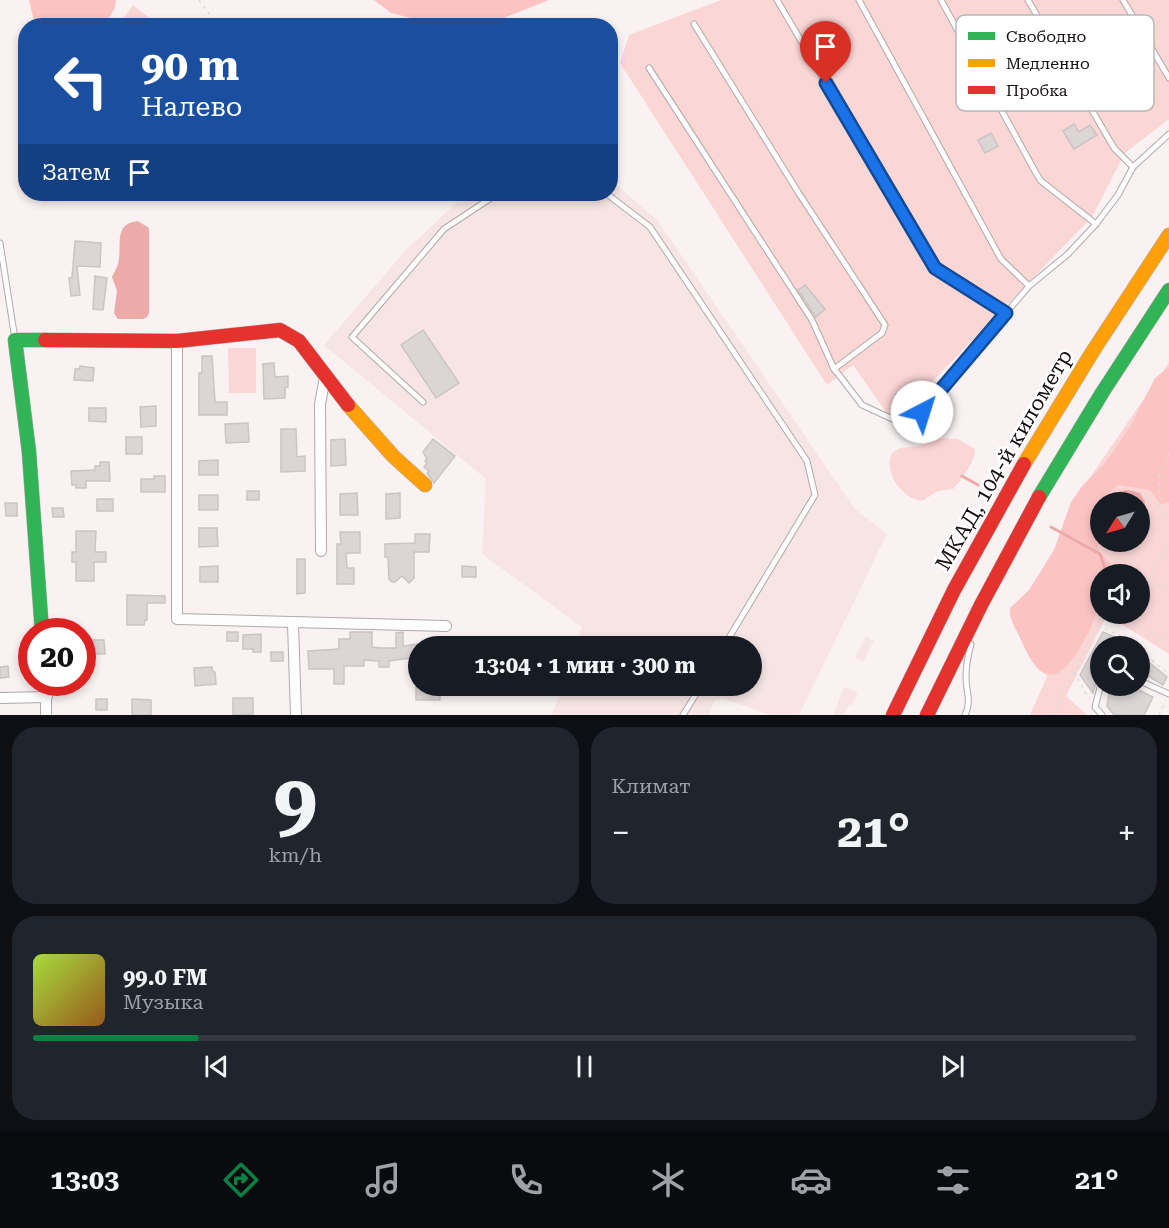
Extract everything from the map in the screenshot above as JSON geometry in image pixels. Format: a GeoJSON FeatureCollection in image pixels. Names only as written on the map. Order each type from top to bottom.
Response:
{"type":"FeatureCollection","features":[{"type":"Feature","properties":{"kind":"main road","name":"МКАД, 104-й километр"},"geometry":{"type":"LineString","coordinates":[[893,711],[953,589],[999,504],[1071,384],[1169,235]]}},
{"type":"Feature","properties":{"kind":"main road"},"geometry":{"type":"LineString","coordinates":[[927,715],[981,603],[1026,519],[1085,420],[1169,290]]}},
{"type":"Feature","properties":{"kind":"main road"},"geometry":{"type":"LineString","coordinates":[[41,618],[28,452],[15,340],[177,341],[280,330],[299,341],[363,423],[393,456],[425,485]]}},
{"type":"Feature","properties":{"kind":"street"},"geometry":{"type":"LineString","coordinates":[[177,341],[177,620],[446,626]]}},
{"type":"Feature","properties":{"kind":"street"},"geometry":{"type":"LineString","coordinates":[[321,551],[320,404],[325,377]]}},
{"type":"Feature","properties":{"kind":"street"},"geometry":{"type":"LineString","coordinates":[[293,624],[296,715]]}},
{"type":"Feature","properties":{"kind":"street"},"geometry":{"type":"LineString","coordinates":[[0,698],[47,697],[46,715]]}},
{"type":"Feature","properties":{"kind":"lane"},"geometry":{"type":"LineString","coordinates":[[777,0],[935,268],[1006,313]]}},
{"type":"Feature","properties":{"kind":"lane"},"geometry":{"type":"LineString","coordinates":[[859,0],[1001,259],[1029,286]]}},
{"type":"Feature","properties":{"kind":"lane"},"geometry":{"type":"LineString","coordinates":[[941,0],[956,27]]}},
{"type":"Feature","properties":{"kind":"lane"},"geometry":{"type":"LineString","coordinates":[[1028,0],[1037,15]]}},
{"type":"Feature","properties":{"kind":"lane"},"geometry":{"type":"LineString","coordinates":[[1124,0],[1133,15]]}},
{"type":"Feature","properties":{"kind":"lane"},"geometry":{"type":"LineString","coordinates":[[694,24],[798,192],[885,325],[882,333],[834,369]]}},
{"type":"Feature","properties":{"kind":"lane"},"geometry":{"type":"LineString","coordinates":[[1154,52],[1169,78]]}},
{"type":"Feature","properties":{"kind":"lane"},"geometry":{"type":"LineString","coordinates":[[649,68],[812,320],[834,369],[862,405],[899,422],[913,420],[922,412],[1029,286],[1068,254],[1096,224],[1118,195],[1133,166],[1169,134]]}},
{"type":"Feature","properties":{"kind":"lane"},"geometry":{"type":"LineString","coordinates":[[1002,111],[1041,181],[1096,224]]}},
{"type":"Feature","properties":{"kind":"lane"},"geometry":{"type":"LineString","coordinates":[[1092,111],[1114,148],[1133,166]]}},
{"type":"Feature","properties":{"kind":"lane"},"geometry":{"type":"LineString","coordinates":[[423,402],[352,337],[444,229],[486,201]]}},
{"type":"Feature","properties":{"kind":"lane"},"geometry":{"type":"LineString","coordinates":[[617,201],[650,227],[807,461],[814,495],[730,636]]}},
{"type":"Feature","properties":{"kind":"lane"},"geometry":{"type":"LineString","coordinates":[[0,243],[15,340]]}},
{"type":"Feature","properties":{"kind":"lane"},"geometry":{"type":"LineString","coordinates":[[965,715],[970,705],[966,680],[967,661],[981,603]]}},
{"type":"Feature","properties":{"kind":"lane"},"geometry":{"type":"LineString","coordinates":[[1150,685],[1169,694]]}},
{"type":"Feature","properties":{"kind":"lane"},"geometry":{"type":"LineString","coordinates":[[683,715],[695,696]]}},
{"type":"Feature","properties":{"kind":"lane"},"geometry":{"type":"LineString","coordinates":[[1098,696],[1095,707],[1102,715]]}},
{"type":"Feature","properties":{"kind":"path"},"geometry":{"type":"LineString","coordinates":[[199,0],[212,18]]}},
{"type":"Feature","properties":{"kind":"path"},"geometry":{"type":"LineString","coordinates":[[1150,520],[1160,500],[1159,478],[1169,453]]}},
{"type":"Feature","properties":{"kind":"path"},"geometry":{"type":"LineString","coordinates":[[1156,508],[1169,515]]}},
{"type":"Feature","properties":{"kind":"path"},"geometry":{"type":"LineString","coordinates":[[1150,575],[1169,546]]}},
{"type":"Feature","properties":{"kind":"path"},"geometry":{"type":"LineString","coordinates":[[1150,582],[1169,593]]}},
{"type":"Feature","properties":{"kind":"path"},"geometry":{"type":"LineString","coordinates":[[1136,624],[1169,641]]}},
{"type":"Feature","properties":{"kind":"path"},"geometry":{"type":"LineString","coordinates":[[1052,715],[1097,626],[1120,636]]}},
{"type":"Feature","properties":{"kind":"path"},"geometry":{"type":"LineString","coordinates":[[1150,659],[1169,674]]}},
{"type":"Feature","properties":{"kind":"path"},"geometry":{"type":"LineString","coordinates":[[1074,672],[1095,707]]}},
{"type":"Feature","properties":{"kind":"path"},"geometry":{"type":"LineString","coordinates":[[1159,715],[1169,694]]}},
{"type":"Feature","properties":{"kind":"shaded area"},"geometry":{"type":"Polygon","coordinates":[[[29,0],[116,0],[115,8],[108,18],[33,18],[29,0]]]}},
{"type":"Feature","properties":{"kind":"shaded area"},"geometry":{"type":"Polygon","coordinates":[[[374,0],[549,0],[504,18],[411,18],[391,13],[374,0]]]}},
{"type":"Feature","properties":{"kind":"shaded area"},"geometry":{"type":"Polygon","coordinates":[[[721,0],[1169,0],[1169,119],[1125,153],[1092,217],[893,422],[853,365],[827,385],[620,63],[629,35],[721,0]]]}},
{"type":"Feature","properties":{"kind":"shaded area"},"geometry":{"type":"Polygon","coordinates":[[[133,5],[149,18],[124,18],[133,5]]]}},
{"type":"Feature","properties":{"kind":"shaded area"},"geometry":{"type":"Polygon","coordinates":[[[618,186],[658,221],[855,509],[887,534],[799,715],[770,715],[722,698],[714,701],[709,715],[552,715],[559,696],[762,696],[762,636],[579,636],[582,627],[482,554],[486,479],[324,345],[406,250],[459,201],[618,201],[618,186]]]}},
{"type":"Feature","properties":{"kind":"shaded area"},"geometry":{"type":"Polygon","coordinates":[[[138,221],[149,228],[149,313],[143,319],[118,319],[114,313],[117,291],[112,277],[118,264],[120,237],[125,226],[138,221]]]}},
{"type":"Feature","properties":{"kind":"shaded area"},"geometry":{"type":"Polygon","coordinates":[[[228,348],[256,348],[256,393],[229,393],[228,348]]]}},
{"type":"Feature","properties":{"kind":"shaded area"},"geometry":{"type":"Polygon","coordinates":[[[1169,362],[1169,654],[1150,642],[1150,636],[1140,636],[1121,624],[1150,624],[1150,564],[1090,564],[1090,624],[1102,624],[1096,636],[1090,636],[1090,649],[1066,696],[1087,715],[1030,715],[1050,670],[1089,479],[1169,362]]]}},
{"type":"Feature","properties":{"kind":"shaded area"},"geometry":{"type":"Polygon","coordinates":[[[1169,367],[1169,502],[1160,504],[1150,490],[1118,485],[1109,492],[1090,492],[1090,552],[1100,552],[1110,564],[1090,564],[1092,624],[1080,648],[1070,662],[1054,674],[1046,674],[1039,670],[1026,651],[1011,619],[1010,608],[1029,590],[1054,550],[1071,502],[1083,485],[1105,463],[1131,425],[1155,378],[1169,367]]]}},
{"type":"Feature","properties":{"kind":"shaded area"},"geometry":{"type":"Polygon","coordinates":[[[942,438],[958,439],[975,449],[971,464],[953,489],[938,491],[922,501],[915,499],[901,490],[892,476],[890,460],[892,453],[900,448],[919,446],[942,438]]]}},
{"type":"Feature","properties":{"kind":"shaded area"},"geometry":{"type":"Polygon","coordinates":[[[866,636],[874,641],[863,662],[855,657],[866,636]]]}},
{"type":"Feature","properties":{"kind":"shaded area"},"geometry":{"type":"Polygon","coordinates":[[[844,687],[858,692],[852,706],[849,704],[844,715],[833,715],[844,687]]]}},
{"type":"Feature","properties":{"kind":"building"},"geometry":{"type":"Polygon","coordinates":[[[1074,124],[1079,132],[1090,125],[1097,135],[1074,149],[1063,131],[1074,124]]]}},
{"type":"Feature","properties":{"kind":"building"},"geometry":{"type":"Polygon","coordinates":[[[991,133],[998,146],[985,153],[978,140],[991,133]]]}},
{"type":"Feature","properties":{"kind":"building"},"geometry":{"type":"Polygon","coordinates":[[[75,241],[101,243],[100,267],[77,266],[80,295],[71,296],[69,278],[72,278],[75,241]]]}},
{"type":"Feature","properties":{"kind":"building"},"geometry":{"type":"Polygon","coordinates":[[[95,276],[107,278],[103,310],[93,309],[95,276]]]}},
{"type":"Feature","properties":{"kind":"building"},"geometry":{"type":"Polygon","coordinates":[[[805,285],[825,309],[816,317],[798,290],[805,285]]]}},
{"type":"Feature","properties":{"kind":"building"},"geometry":{"type":"Polygon","coordinates":[[[423,330],[459,383],[436,398],[401,345],[423,330]]]}},
{"type":"Feature","properties":{"kind":"building"},"geometry":{"type":"Polygon","coordinates":[[[202,356],[212,356],[215,402],[227,402],[227,415],[199,415],[199,373],[202,373],[202,356]]]}},
{"type":"Feature","properties":{"kind":"building"},"geometry":{"type":"Polygon","coordinates":[[[274,363],[275,377],[288,376],[285,398],[264,399],[263,364],[274,363]]]}},
{"type":"Feature","properties":{"kind":"building"},"geometry":{"type":"Polygon","coordinates":[[[80,366],[94,368],[93,381],[74,380],[75,369],[80,369],[80,366]]]}},
{"type":"Feature","properties":{"kind":"building"},"geometry":{"type":"Polygon","coordinates":[[[156,406],[156,426],[141,427],[140,407],[156,406]]]}},
{"type":"Feature","properties":{"kind":"building"},"geometry":{"type":"Polygon","coordinates":[[[89,408],[106,408],[106,422],[89,421],[89,408]]]}},
{"type":"Feature","properties":{"kind":"building"},"geometry":{"type":"Polygon","coordinates":[[[248,423],[249,442],[226,443],[225,424],[248,423]]]}},
{"type":"Feature","properties":{"kind":"building"},"geometry":{"type":"Polygon","coordinates":[[[281,429],[296,429],[297,457],[305,456],[305,471],[281,472],[281,429]]]}},
{"type":"Feature","properties":{"kind":"building"},"geometry":{"type":"Polygon","coordinates":[[[126,437],[142,437],[142,454],[126,454],[126,437]]]}},
{"type":"Feature","properties":{"kind":"building"},"geometry":{"type":"Polygon","coordinates":[[[345,439],[346,465],[331,466],[331,440],[345,439]]]}},
{"type":"Feature","properties":{"kind":"building"},"geometry":{"type":"Polygon","coordinates":[[[433,439],[455,456],[434,483],[427,473],[429,471],[424,467],[427,459],[423,452],[433,439]]]}},
{"type":"Feature","properties":{"kind":"building"},"geometry":{"type":"Polygon","coordinates":[[[218,460],[218,475],[199,475],[199,461],[218,460]]]}},
{"type":"Feature","properties":{"kind":"building"},"geometry":{"type":"Polygon","coordinates":[[[100,462],[109,462],[110,481],[86,481],[86,488],[76,488],[76,485],[72,485],[71,471],[95,470],[95,466],[100,466],[100,462]]]}},
{"type":"Feature","properties":{"kind":"building"},"geometry":{"type":"Polygon","coordinates":[[[154,476],[165,476],[165,492],[141,492],[141,479],[154,479],[154,476]]]}},
{"type":"Feature","properties":{"kind":"building"},"geometry":{"type":"Polygon","coordinates":[[[247,491],[259,491],[259,500],[247,500],[247,491]]]}},
{"type":"Feature","properties":{"kind":"building"},"geometry":{"type":"Polygon","coordinates":[[[357,493],[358,515],[340,515],[340,494],[357,493]]]}},
{"type":"Feature","properties":{"kind":"building"},"geometry":{"type":"Polygon","coordinates":[[[400,493],[400,518],[386,519],[386,494],[400,493]]]}},
{"type":"Feature","properties":{"kind":"building"},"geometry":{"type":"Polygon","coordinates":[[[199,495],[218,495],[218,510],[199,510],[199,495]]]}},
{"type":"Feature","properties":{"kind":"building"},"geometry":{"type":"Polygon","coordinates":[[[97,499],[113,499],[113,511],[97,511],[97,499]]]}},
{"type":"Feature","properties":{"kind":"building"},"geometry":{"type":"Polygon","coordinates":[[[5,503],[17,503],[17,516],[6,516],[5,503]]]}},
{"type":"Feature","properties":{"kind":"building"},"geometry":{"type":"Polygon","coordinates":[[[52,508],[63,508],[64,517],[53,517],[52,508]]]}},
{"type":"Feature","properties":{"kind":"building"},"geometry":{"type":"Polygon","coordinates":[[[199,528],[217,528],[218,546],[199,547],[199,528]]]}},
{"type":"Feature","properties":{"kind":"building"},"geometry":{"type":"Polygon","coordinates":[[[76,531],[96,531],[95,552],[106,552],[106,562],[94,562],[94,581],[76,581],[76,562],[72,562],[72,552],[76,552],[76,531]]]}},
{"type":"Feature","properties":{"kind":"building"},"geometry":{"type":"Polygon","coordinates":[[[340,532],[360,532],[360,553],[346,553],[347,568],[354,568],[354,584],[337,584],[337,544],[341,544],[340,532]]]}},
{"type":"Feature","properties":{"kind":"building"},"geometry":{"type":"Polygon","coordinates":[[[415,534],[430,534],[429,552],[414,552],[414,578],[409,583],[402,576],[392,582],[389,579],[385,544],[415,543],[415,534]]]}},
{"type":"Feature","properties":{"kind":"building"},"geometry":{"type":"Polygon","coordinates":[[[297,559],[305,559],[305,593],[297,594],[297,559]]]}},
{"type":"Feature","properties":{"kind":"building"},"geometry":{"type":"Polygon","coordinates":[[[218,566],[218,582],[200,582],[200,567],[218,566]]]}},
{"type":"Feature","properties":{"kind":"building"},"geometry":{"type":"Polygon","coordinates":[[[462,566],[476,567],[476,577],[462,577],[462,566]]]}},
{"type":"Feature","properties":{"kind":"building"},"geometry":{"type":"Polygon","coordinates":[[[127,595],[165,596],[165,603],[147,603],[147,620],[144,625],[127,625],[127,595]]]}},
{"type":"Feature","properties":{"kind":"building"},"geometry":{"type":"Polygon","coordinates":[[[227,632],[238,632],[238,641],[227,641],[227,632]]]}},
{"type":"Feature","properties":{"kind":"building"},"geometry":{"type":"Polygon","coordinates":[[[350,632],[372,632],[372,647],[396,648],[396,633],[403,632],[403,646],[408,645],[408,658],[389,661],[389,667],[379,667],[379,661],[364,660],[364,666],[344,666],[344,684],[334,684],[334,669],[309,669],[308,651],[339,649],[339,639],[350,639],[350,632]]]}},
{"type":"Feature","properties":{"kind":"building"},"geometry":{"type":"Polygon","coordinates":[[[1103,632],[1112,636],[1101,636],[1103,632]]]}},
{"type":"Feature","properties":{"kind":"building"},"geometry":{"type":"Polygon","coordinates":[[[261,634],[261,652],[243,649],[243,635],[261,634]]]}},
{"type":"Feature","properties":{"kind":"building"},"geometry":{"type":"Polygon","coordinates":[[[96,640],[104,640],[105,654],[96,654],[96,640]]]}},
{"type":"Feature","properties":{"kind":"building"},"geometry":{"type":"Polygon","coordinates":[[[271,652],[283,652],[283,661],[271,661],[271,652]]]}},
{"type":"Feature","properties":{"kind":"building"},"geometry":{"type":"Polygon","coordinates":[[[1090,656],[1090,689],[1080,675],[1090,656]]]}},
{"type":"Feature","properties":{"kind":"building"},"geometry":{"type":"Polygon","coordinates":[[[1150,663],[1167,677],[1163,685],[1150,677],[1150,663]]]}},
{"type":"Feature","properties":{"kind":"building"},"geometry":{"type":"Polygon","coordinates":[[[8,666],[9,677],[0,678],[0,667],[8,666]]]}},
{"type":"Feature","properties":{"kind":"building"},"geometry":{"type":"Polygon","coordinates":[[[212,667],[216,684],[195,686],[194,668],[212,667]]]}},
{"type":"Feature","properties":{"kind":"building"},"geometry":{"type":"Polygon","coordinates":[[[416,696],[440,696],[440,700],[416,700],[416,696]]]}},
{"type":"Feature","properties":{"kind":"building"},"geometry":{"type":"Polygon","coordinates":[[[1109,696],[1153,697],[1144,715],[1114,715],[1107,706],[1109,696]]]}},
{"type":"Feature","properties":{"kind":"building"},"geometry":{"type":"Polygon","coordinates":[[[233,698],[253,698],[253,714],[233,715],[233,698]]]}},
{"type":"Feature","properties":{"kind":"building"},"geometry":{"type":"Polygon","coordinates":[[[96,699],[107,699],[107,710],[96,710],[96,699]]]}},
{"type":"Feature","properties":{"kind":"building"},"geometry":{"type":"Polygon","coordinates":[[[132,699],[151,700],[151,715],[132,715],[132,699]]]}},
{"type":"Feature","properties":{"kind":"waterway"},"geometry":{"type":"LineString","coordinates":[[962,476],[978,485]]}},
{"type":"Feature","properties":{"kind":"waterway"},"geometry":{"type":"LineString","coordinates":[[1051,527],[1100,554],[1104,564]]}},
{"type":"Feature","properties":{"kind":"traffic: fast"},"geometry":{"type":"LineString","coordinates":[[1039,497],[1102,393],[1169,290]]}},
{"type":"Feature","properties":{"kind":"traffic: fast"},"geometry":{"type":"LineString","coordinates":[[41,618],[29,452],[15,340],[45,340]]}},
{"type":"Feature","properties":{"kind":"traffic: slow"},"geometry":{"type":"LineString","coordinates":[[1024,464],[1093,351],[1169,235]]}},
{"type":"Feature","properties":{"kind":"traffic: slow"},"geometry":{"type":"LineString","coordinates":[[348,405],[393,456],[425,485]]}},
{"type":"Feature","properties":{"kind":"traffic: jam"},"geometry":{"type":"LineString","coordinates":[[45,340],[177,341],[280,330],[299,341],[348,405]]}},
{"type":"Feature","properties":{"kind":"traffic: jam"},"geometry":{"type":"LineString","coordinates":[[893,715],[954,590],[1024,464]]}},
{"type":"Feature","properties":{"kind":"traffic: jam"},"geometry":{"type":"LineString","coordinates":[[927,715],[981,605],[1039,497]]}},
{"type":"Feature","properties":{"kind":"route"},"geometry":{"type":"LineString","coordinates":[[826,83],[935,268],[1006,313],[922,412]]}}]}
